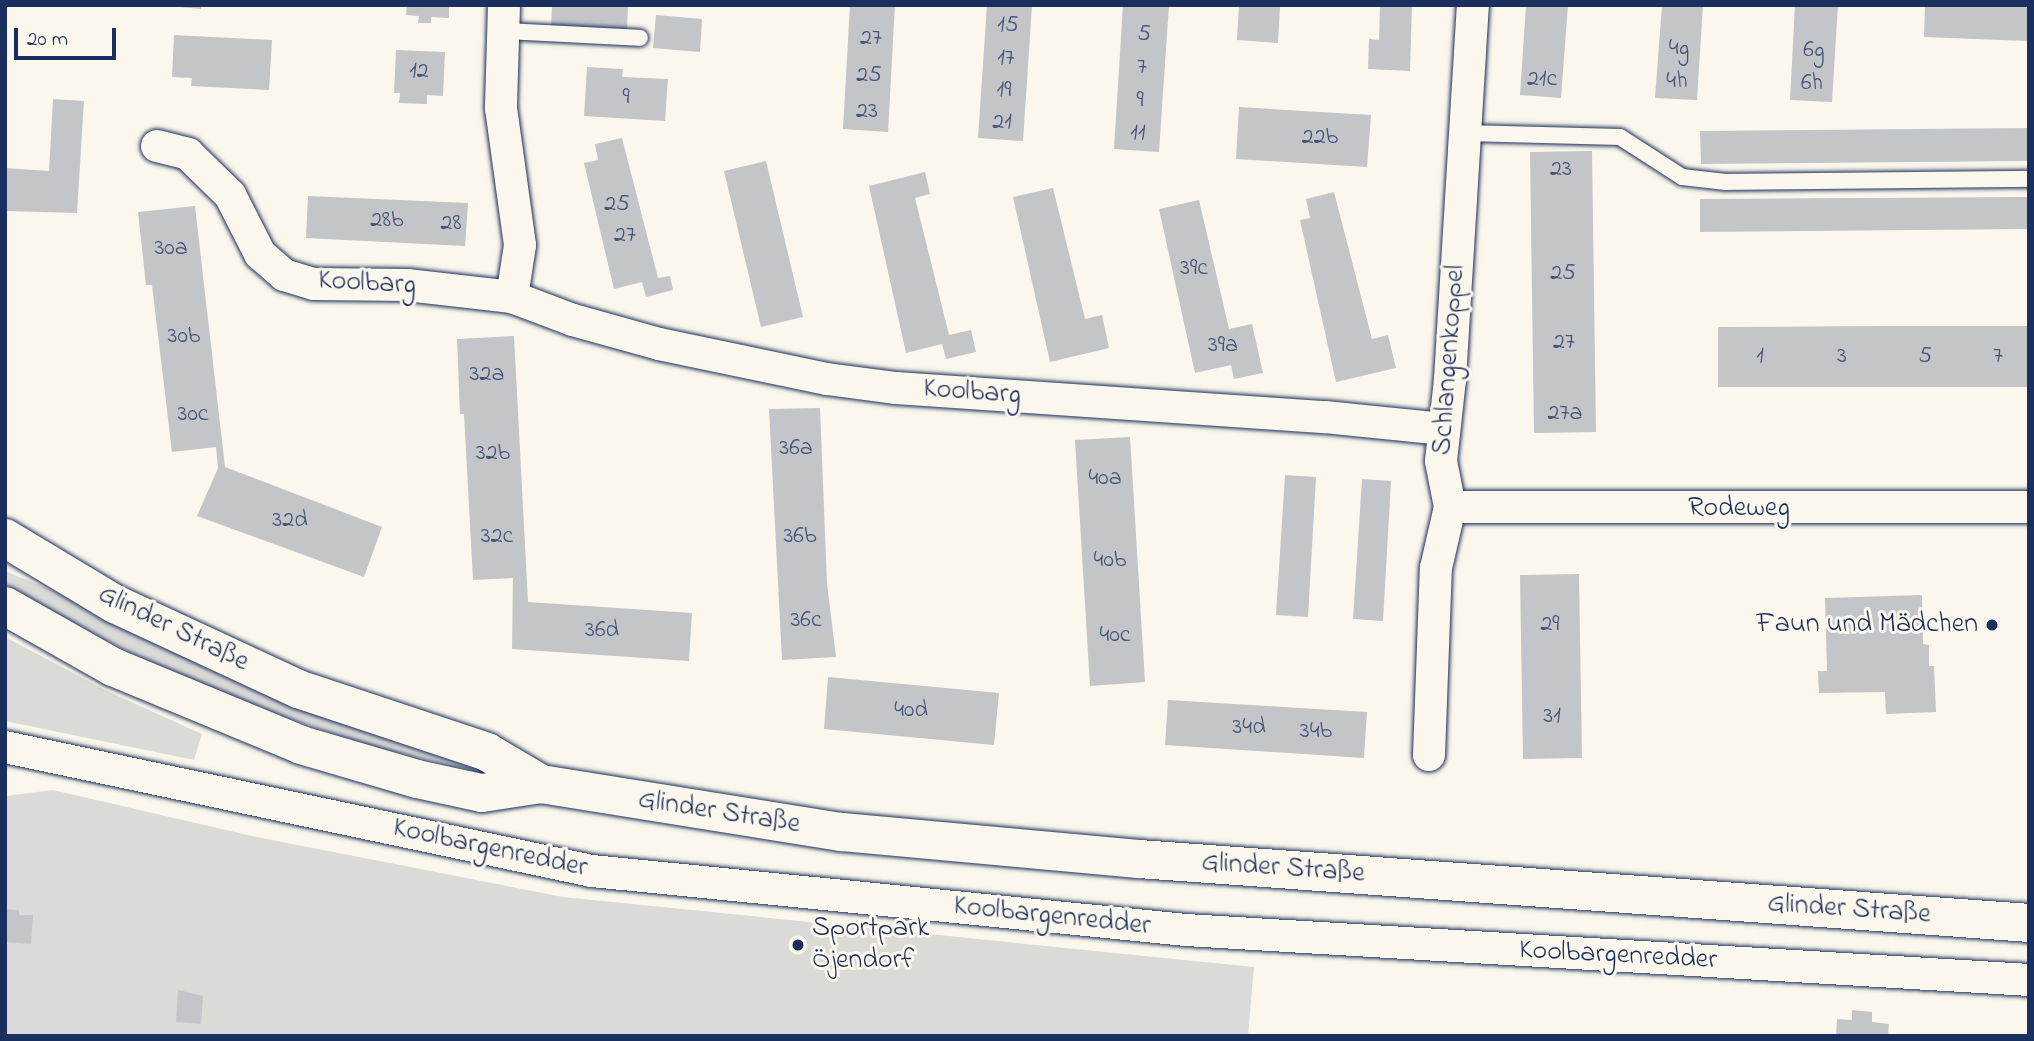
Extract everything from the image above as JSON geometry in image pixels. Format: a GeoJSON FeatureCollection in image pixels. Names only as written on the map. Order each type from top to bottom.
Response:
{"type":"FeatureCollection","features":[{"type":"Feature","properties":{"kind":"main road","name":"Glinder Straße"},"geometry":{"type":"LineString","coordinates":[[5,538],[115,604],[298,689],[487,752],[541,784]]}},
{"type":"Feature","properties":{"kind":"main road","name":"Glinder Straße"},"geometry":{"type":"LineString","coordinates":[[5,606],[113,667],[302,745],[417,779],[482,793],[541,784],[842,832],[1139,859],[2029,923]]}},
{"type":"Feature","properties":{"kind":"street","name":"Schlangenkoppel"},"geometry":{"type":"LineString","coordinates":[[1429,755],[1436,568],[1450,507],[1441,461],[1450,379],[1473,5]]}},
{"type":"Feature","properties":{"kind":"street"},"geometry":{"type":"LineString","coordinates":[[504,18],[501,108],[520,245],[512,297]]}},
{"type":"Feature","properties":{"kind":"street","name":"Koolbarg"},"geometry":{"type":"LineString","coordinates":[[157,146],[188,154],[230,194],[260,254],[284,275],[314,284],[407,285],[512,297],[573,320],[659,344],[827,379],[896,388],[1325,417],[1443,429]]}},
{"type":"Feature","properties":{"kind":"street","name":"Rodeweg"},"geometry":{"type":"LineString","coordinates":[[1450,507],[2029,507]]}},
{"type":"Feature","properties":{"kind":"street","name":"Koolbargenredder"},"geometry":{"type":"LineString","coordinates":[[5,747],[592,871],[1186,930],[2029,981]]}},
{"type":"Feature","properties":{"kind":"lane"},"geometry":{"type":"LineString","coordinates":[[504,18],[640,38]]}},
{"type":"Feature","properties":{"kind":"lane"},"geometry":{"type":"LineString","coordinates":[[1465,133],[1620,137],[1682,177],[1726,182],[2029,179]]}},
{"type":"Feature","properties":{"kind":"shaded area"},"geometry":{"type":"Polygon","coordinates":[[[5,571],[486,769],[475,771],[371,746],[280,715],[181,676],[92,634],[5,584],[5,571]]]}},
{"type":"Feature","properties":{"kind":"shaded area"},"geometry":{"type":"Polygon","coordinates":[[[5,637],[109,692],[202,734],[194,760],[5,721],[5,637]]]}},
{"type":"Feature","properties":{"kind":"shaded area"},"geometry":{"type":"Polygon","coordinates":[[[53,790],[252,836],[563,897],[1254,967],[1248,1036],[5,1036],[5,796],[53,790]]]}},
{"type":"Feature","properties":{"kind":"building"},"geometry":{"type":"Polygon","coordinates":[[[201,5],[201,9],[179,7],[201,5]]]}},
{"type":"Feature","properties":{"kind":"building"},"geometry":{"type":"Polygon","coordinates":[[[407,5],[449,5],[449,18],[431,17],[431,23],[418,23],[419,16],[406,15],[407,5]]]}},
{"type":"Feature","properties":{"kind":"building"},"geometry":{"type":"Polygon","coordinates":[[[552,5],[628,5],[627,29],[551,29],[552,5]]]}},
{"type":"Feature","properties":{"kind":"building"},"geometry":{"type":"Polygon","coordinates":[[[850,5],[895,5],[888,132],[843,129],[850,5]]]}},
{"type":"Feature","properties":{"kind":"building"},"geometry":{"type":"Polygon","coordinates":[[[987,5],[1032,5],[1023,141],[978,138],[987,5]]]}},
{"type":"Feature","properties":{"kind":"building"},"geometry":{"type":"Polygon","coordinates":[[[1123,5],[1169,5],[1159,152],[1114,149],[1123,5]]]}},
{"type":"Feature","properties":{"kind":"building"},"geometry":{"type":"Polygon","coordinates":[[[1239,5],[1280,5],[1278,43],[1237,40],[1239,5]]]}},
{"type":"Feature","properties":{"kind":"building"},"geometry":{"type":"Polygon","coordinates":[[[1380,5],[1412,5],[1410,71],[1368,69],[1369,39],[1379,40],[1380,5]]]}},
{"type":"Feature","properties":{"kind":"building"},"geometry":{"type":"Polygon","coordinates":[[[1526,5],[1568,5],[1561,98],[1520,95],[1526,5]]]}},
{"type":"Feature","properties":{"kind":"building"},"geometry":{"type":"Polygon","coordinates":[[[1662,5],[1703,5],[1697,100],[1655,98],[1662,5]]]}},
{"type":"Feature","properties":{"kind":"building"},"geometry":{"type":"Polygon","coordinates":[[[1795,5],[1838,5],[1832,102],[1790,100],[1795,5]]]}},
{"type":"Feature","properties":{"kind":"building"},"geometry":{"type":"Polygon","coordinates":[[[1925,5],[2029,5],[2027,41],[1924,37],[1925,5]]]}},
{"type":"Feature","properties":{"kind":"building"},"geometry":{"type":"Polygon","coordinates":[[[656,15],[702,19],[700,52],[653,48],[656,15]]]}},
{"type":"Feature","properties":{"kind":"building"},"geometry":{"type":"Polygon","coordinates":[[[174,35],[272,40],[269,90],[191,86],[192,78],[172,77],[174,35]]]}},
{"type":"Feature","properties":{"kind":"building"},"geometry":{"type":"Polygon","coordinates":[[[396,50],[445,52],[443,96],[427,95],[427,104],[399,103],[400,93],[394,93],[396,50]]]}},
{"type":"Feature","properties":{"kind":"building"},"geometry":{"type":"Polygon","coordinates":[[[587,67],[623,69],[622,77],[668,79],[665,121],[584,116],[587,67]]]}},
{"type":"Feature","properties":{"kind":"building"},"geometry":{"type":"Polygon","coordinates":[[[53,99],[84,101],[77,213],[5,211],[5,168],[49,171],[53,99]]]}},
{"type":"Feature","properties":{"kind":"building"},"geometry":{"type":"Polygon","coordinates":[[[1239,107],[1371,115],[1367,167],[1236,159],[1239,107]]]}},
{"type":"Feature","properties":{"kind":"building"},"geometry":{"type":"Polygon","coordinates":[[[2029,128],[2029,161],[1701,164],[1700,131],[2029,128]]]}},
{"type":"Feature","properties":{"kind":"building"},"geometry":{"type":"Polygon","coordinates":[[[622,138],[658,278],[670,276],[673,290],[646,297],[642,282],[614,289],[584,163],[598,160],[595,144],[622,138]]]}},
{"type":"Feature","properties":{"kind":"building"},"geometry":{"type":"Polygon","coordinates":[[[1592,151],[1596,432],[1534,433],[1530,152],[1592,151]]]}},
{"type":"Feature","properties":{"kind":"building"},"geometry":{"type":"Polygon","coordinates":[[[766,161],[803,317],[761,327],[724,171],[766,161]]]}},
{"type":"Feature","properties":{"kind":"building"},"geometry":{"type":"Polygon","coordinates":[[[925,172],[930,194],[915,198],[949,335],[971,330],[976,352],[946,359],[942,344],[906,353],[869,186],[925,172]]]}},
{"type":"Feature","properties":{"kind":"building"},"geometry":{"type":"Polygon","coordinates":[[[1053,188],[1085,319],[1102,315],[1109,348],[1050,362],[1013,197],[1053,188]]]}},
{"type":"Feature","properties":{"kind":"building"},"geometry":{"type":"Polygon","coordinates":[[[1334,192],[1372,339],[1388,335],[1396,368],[1336,382],[1300,220],[1310,218],[1306,199],[1334,192]]]}},
{"type":"Feature","properties":{"kind":"building"},"geometry":{"type":"Polygon","coordinates":[[[308,196],[468,203],[465,246],[306,238],[308,196]]]}},
{"type":"Feature","properties":{"kind":"building"},"geometry":{"type":"Polygon","coordinates":[[[2029,197],[2029,229],[1700,232],[1700,199],[2029,197]]]}},
{"type":"Feature","properties":{"kind":"building"},"geometry":{"type":"Polygon","coordinates":[[[1199,200],[1229,329],[1252,324],[1263,373],[1234,379],[1231,365],[1195,373],[1159,209],[1199,200]]]}},
{"type":"Feature","properties":{"kind":"building"},"geometry":{"type":"Polygon","coordinates":[[[195,206],[225,467],[382,527],[364,577],[197,516],[218,468],[216,447],[172,452],[152,285],[146,285],[138,212],[195,206]]]}},
{"type":"Feature","properties":{"kind":"building"},"geometry":{"type":"Polygon","coordinates":[[[2029,326],[2029,387],[1718,387],[1718,327],[2029,326]]]}},
{"type":"Feature","properties":{"kind":"building"},"geometry":{"type":"Polygon","coordinates":[[[514,336],[528,602],[692,613],[689,661],[512,649],[513,578],[473,580],[457,339],[514,336]]]}},
{"type":"Feature","properties":{"kind":"building"},"geometry":{"type":"Polygon","coordinates":[[[820,408],[827,583],[836,657],[782,660],[769,409],[820,408]]]}},
{"type":"Feature","properties":{"kind":"building"},"geometry":{"type":"Polygon","coordinates":[[[1130,437],[1145,682],[1090,686],[1075,440],[1130,437]]]}},
{"type":"Feature","properties":{"kind":"building"},"geometry":{"type":"Polygon","coordinates":[[[1285,475],[1316,477],[1308,617],[1276,615],[1285,475]]]}},
{"type":"Feature","properties":{"kind":"building"},"geometry":{"type":"Polygon","coordinates":[[[1362,479],[1391,481],[1383,621],[1353,619],[1362,479]]]}},
{"type":"Feature","properties":{"kind":"building"},"geometry":{"type":"Polygon","coordinates":[[[1579,574],[1582,758],[1523,759],[1520,575],[1579,574]]]}},
{"type":"Feature","properties":{"kind":"building"},"geometry":{"type":"Polygon","coordinates":[[[1922,595],[1923,644],[1929,645],[1929,666],[1934,666],[1936,712],[1886,714],[1885,692],[1819,693],[1818,671],[1827,671],[1825,598],[1922,595]]]}},
{"type":"Feature","properties":{"kind":"building"},"geometry":{"type":"Polygon","coordinates":[[[828,677],[999,693],[994,745],[824,729],[828,677]]]}},
{"type":"Feature","properties":{"kind":"building"},"geometry":{"type":"Polygon","coordinates":[[[1168,700],[1367,712],[1364,758],[1165,745],[1168,700]]]}},
{"type":"Feature","properties":{"kind":"building"},"geometry":{"type":"Polygon","coordinates":[[[5,909],[19,910],[19,915],[33,915],[31,944],[5,942],[5,909]]]}},
{"type":"Feature","properties":{"kind":"building"},"geometry":{"type":"Polygon","coordinates":[[[178,990],[203,996],[201,1024],[176,1022],[178,990]]]}},
{"type":"Feature","properties":{"kind":"building"},"geometry":{"type":"Polygon","coordinates":[[[1852,1010],[1872,1012],[1872,1022],[1889,1024],[1888,1036],[1836,1036],[1837,1019],[1852,1020],[1852,1010]]]}},
{"type":"Feature","properties":{"kind":"place","name":"Faun und Mädchen"},"geometry":{"type":"Point","coordinates":[1992,625]}},
{"type":"Feature","properties":{"kind":"place","name":"Sportpark Öjendorf"},"geometry":{"type":"Point","coordinates":[798,945]}}]}
